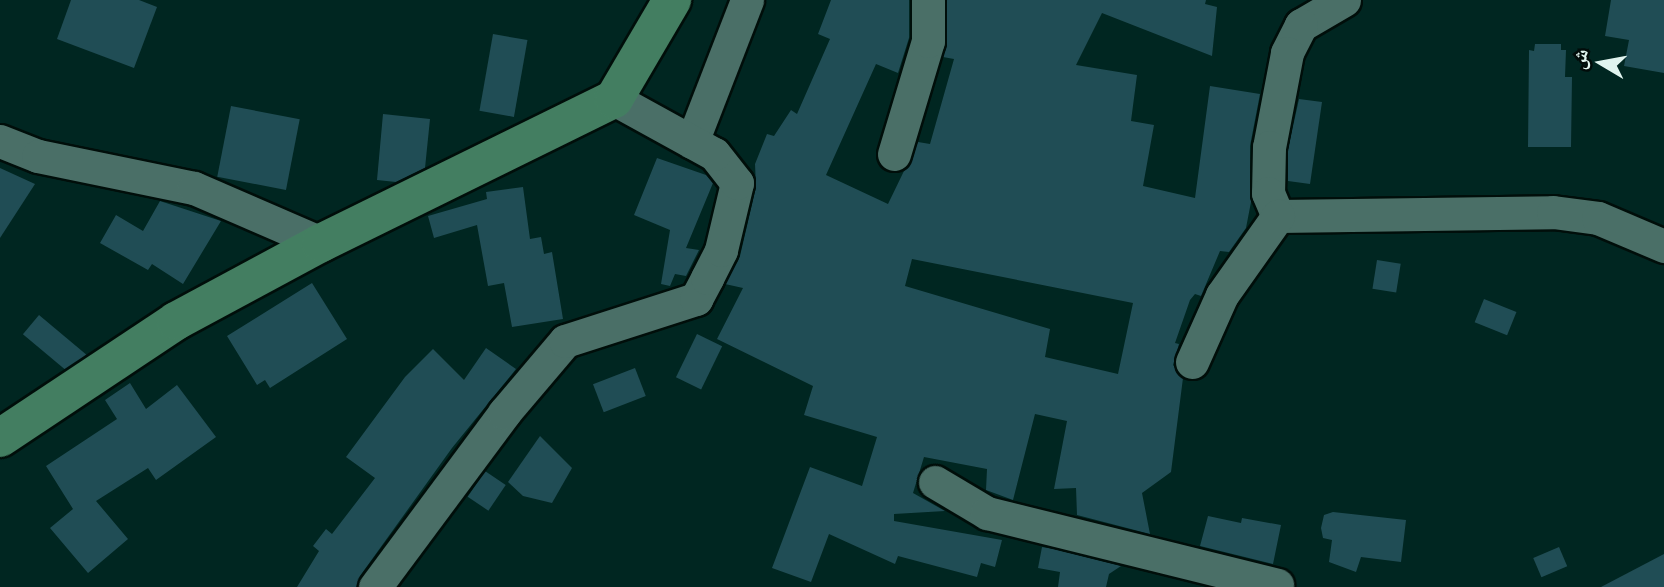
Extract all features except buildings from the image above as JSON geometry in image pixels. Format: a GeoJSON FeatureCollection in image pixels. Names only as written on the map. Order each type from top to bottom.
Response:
{"type":"FeatureCollection","features":[{"type":"Feature","properties":{"kind":"street"},"geometry":{"type":"LineString","coordinates":[[0,438],[176,321],[321,243],[614,99],[671,0]]}},
{"type":"Feature","properties":{"kind":"street"},"geometry":{"type":"LineString","coordinates":[[692,142],[747,0]]}},
{"type":"Feature","properties":{"kind":"street"},"geometry":{"type":"LineString","coordinates":[[894,153],[928,41],[928,0]]}},
{"type":"Feature","properties":{"kind":"street"},"geometry":{"type":"LineString","coordinates":[[1278,216],[1268,193],[1269,147],[1287,52],[1301,25],[1343,0]]}},
{"type":"Feature","properties":{"kind":"street"},"geometry":{"type":"LineString","coordinates":[[375,587],[504,413],[565,341],[696,299],[721,250],[737,183],[714,154],[614,99]]}},
{"type":"Feature","properties":{"kind":"street"},"geometry":{"type":"LineString","coordinates":[[0,141],[38,156],[194,188],[321,243]]}},
{"type":"Feature","properties":{"kind":"street"},"geometry":{"type":"LineString","coordinates":[[1278,216],[1553,212],[1598,218],[1664,246]]}},
{"type":"Feature","properties":{"kind":"street"},"geometry":{"type":"LineString","coordinates":[[1192,362],[1222,295],[1278,216]]}},
{"type":"Feature","properties":{"kind":"street"},"geometry":{"type":"LineString","coordinates":[[935,482],[987,513],[1282,586]]}}]}
